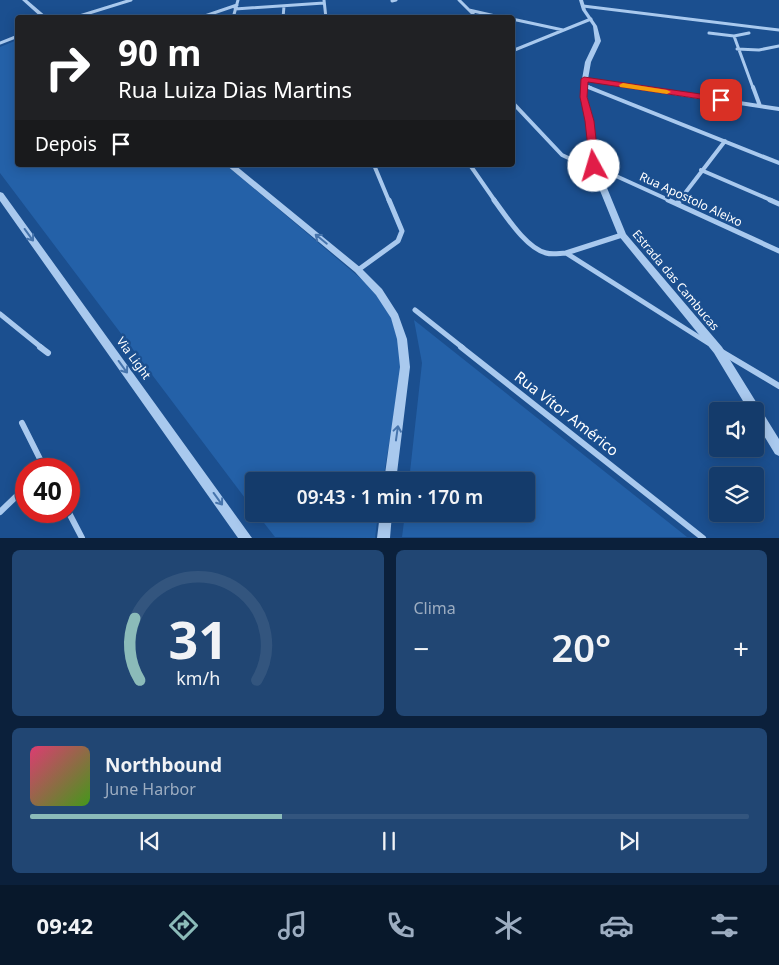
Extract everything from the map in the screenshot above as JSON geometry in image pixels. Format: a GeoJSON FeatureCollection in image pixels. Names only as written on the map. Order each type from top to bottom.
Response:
{"type":"FeatureCollection","features":[{"type":"Feature","properties":{"kind":"street"},"geometry":{"type":"LineString","coordinates":[[24,0],[42,15]]}},
{"type":"Feature","properties":{"kind":"street"},"geometry":{"type":"LineString","coordinates":[[83,15],[131,0]]}},
{"type":"Feature","properties":{"kind":"street"},"geometry":{"type":"LineString","coordinates":[[234,15],[238,0]]}},
{"type":"Feature","properties":{"kind":"street"},"geometry":{"type":"LineString","coordinates":[[392,1],[396,0]]}},
{"type":"Feature","properties":{"kind":"street"},"geometry":{"type":"LineString","coordinates":[[459,0],[474,15]]}},
{"type":"Feature","properties":{"kind":"street"},"geometry":{"type":"LineString","coordinates":[[209,15],[236,7],[284,6],[324,2],[326,15]]}},
{"type":"Feature","properties":{"kind":"street"},"geometry":{"type":"LineString","coordinates":[[582,3],[779,30]]}},
{"type":"Feature","properties":{"kind":"street","name":"Estrada das Cambucas"},"geometry":{"type":"LineString","coordinates":[[582,3],[595,26],[598,40],[588,62],[584,82],[584,97],[590,121],[594,166],[622,235],[718,350],[779,450]]}},
{"type":"Feature","properties":{"kind":"street"},"geometry":{"type":"LineString","coordinates":[[283,15],[284,6]]}},
{"type":"Feature","properties":{"kind":"street"},"geometry":{"type":"LineString","coordinates":[[469,10],[491,15]]}},
{"type":"Feature","properties":{"kind":"street"},"geometry":{"type":"LineString","coordinates":[[515,50],[591,19]]}},
{"type":"Feature","properties":{"kind":"street"},"geometry":{"type":"LineString","coordinates":[[515,20],[564,30]]}},
{"type":"Feature","properties":{"kind":"street"},"geometry":{"type":"LineString","coordinates":[[709,33],[734,36],[749,33]]}},
{"type":"Feature","properties":{"kind":"street"},"geometry":{"type":"LineString","coordinates":[[734,36],[737,49],[760,106]]}},
{"type":"Feature","properties":{"kind":"street"},"geometry":{"type":"LineString","coordinates":[[0,43],[15,37]]}},
{"type":"Feature","properties":{"kind":"street"},"geometry":{"type":"LineString","coordinates":[[737,49],[754,50],[779,46]]}},
{"type":"Feature","properties":{"kind":"street"},"geometry":{"type":"LineString","coordinates":[[584,82],[779,109]]}},
{"type":"Feature","properties":{"kind":"street"},"geometry":{"type":"LineString","coordinates":[[584,82],[779,163]]}},
{"type":"Feature","properties":{"kind":"street","name":"Rua Apostolo Aleixo"},"geometry":{"type":"LineString","coordinates":[[515,105],[562,155],[577,162],[594,166],[779,252]]}},
{"type":"Feature","properties":{"kind":"street"},"geometry":{"type":"LineString","coordinates":[[677,204],[701,170],[725,141]]}},
{"type":"Feature","properties":{"kind":"street"},"geometry":{"type":"LineString","coordinates":[[232,167],[358,270],[379,292],[395,316],[405,354],[404,378],[391,472]]}},
{"type":"Feature","properties":{"kind":"street"},"geometry":{"type":"LineString","coordinates":[[358,270],[398,241],[402,231],[375,167]]}},
{"type":"Feature","properties":{"kind":"street"},"geometry":{"type":"LineString","coordinates":[[471,167],[513,224],[533,246],[548,254],[566,252],[622,235]]}},
{"type":"Feature","properties":{"kind":"street"},"geometry":{"type":"LineString","coordinates":[[701,170],[779,204]]}},
{"type":"Feature","properties":{"kind":"street","name":"Via Light"},"geometry":{"type":"LineString","coordinates":[[0,195],[246,538]]}},
{"type":"Feature","properties":{"kind":"street"},"geometry":{"type":"LineString","coordinates":[[566,252],[718,350],[779,386]]}},
{"type":"Feature","properties":{"kind":"street","name":"Rua Vítor Américo"},"geometry":{"type":"LineString","coordinates":[[415,310],[702,538]]}},
{"type":"Feature","properties":{"kind":"street"},"geometry":{"type":"LineString","coordinates":[[0,314],[48,353]]}},
{"type":"Feature","properties":{"kind":"street"},"geometry":{"type":"LineString","coordinates":[[22,422],[40,458]]}},
{"type":"Feature","properties":{"kind":"street"},"geometry":{"type":"LineString","coordinates":[[0,512],[15,498]]}},
{"type":"Feature","properties":{"kind":"street"},"geometry":{"type":"LineString","coordinates":[[382,538],[385,522]]}},
{"type":"Feature","properties":{"kind":"street"},"geometry":{"type":"LineString","coordinates":[[74,523],[82,538]]}},
{"type":"Feature","properties":{"kind":"shaded area"},"geometry":{"type":"Polygon","coordinates":[[[15,41],[15,167],[228,167],[378,293],[389,310],[403,357],[384,472],[245,472],[245,498],[0,173],[0,47],[15,41]]]}},
{"type":"Feature","properties":{"kind":"shaded area"},"geometry":{"type":"Polygon","coordinates":[[[414,320],[687,537],[402,537],[404,522],[535,522],[535,472],[410,472],[422,363],[414,320]]]}},
{"type":"Feature","properties":{"kind":"shaded area"},"geometry":{"type":"Polygon","coordinates":[[[263,522],[377,522],[375,538],[275,537],[263,522]]]}},
{"type":"Feature","properties":{"kind":"slow traffic"},"geometry":{"type":"LineString","coordinates":[[623,85],[667,92]]}},
{"type":"Feature","properties":{"kind":"route"},"geometry":{"type":"LineString","coordinates":[[594,166],[590,121],[584,97],[584,79],[721,100]]}}]}
